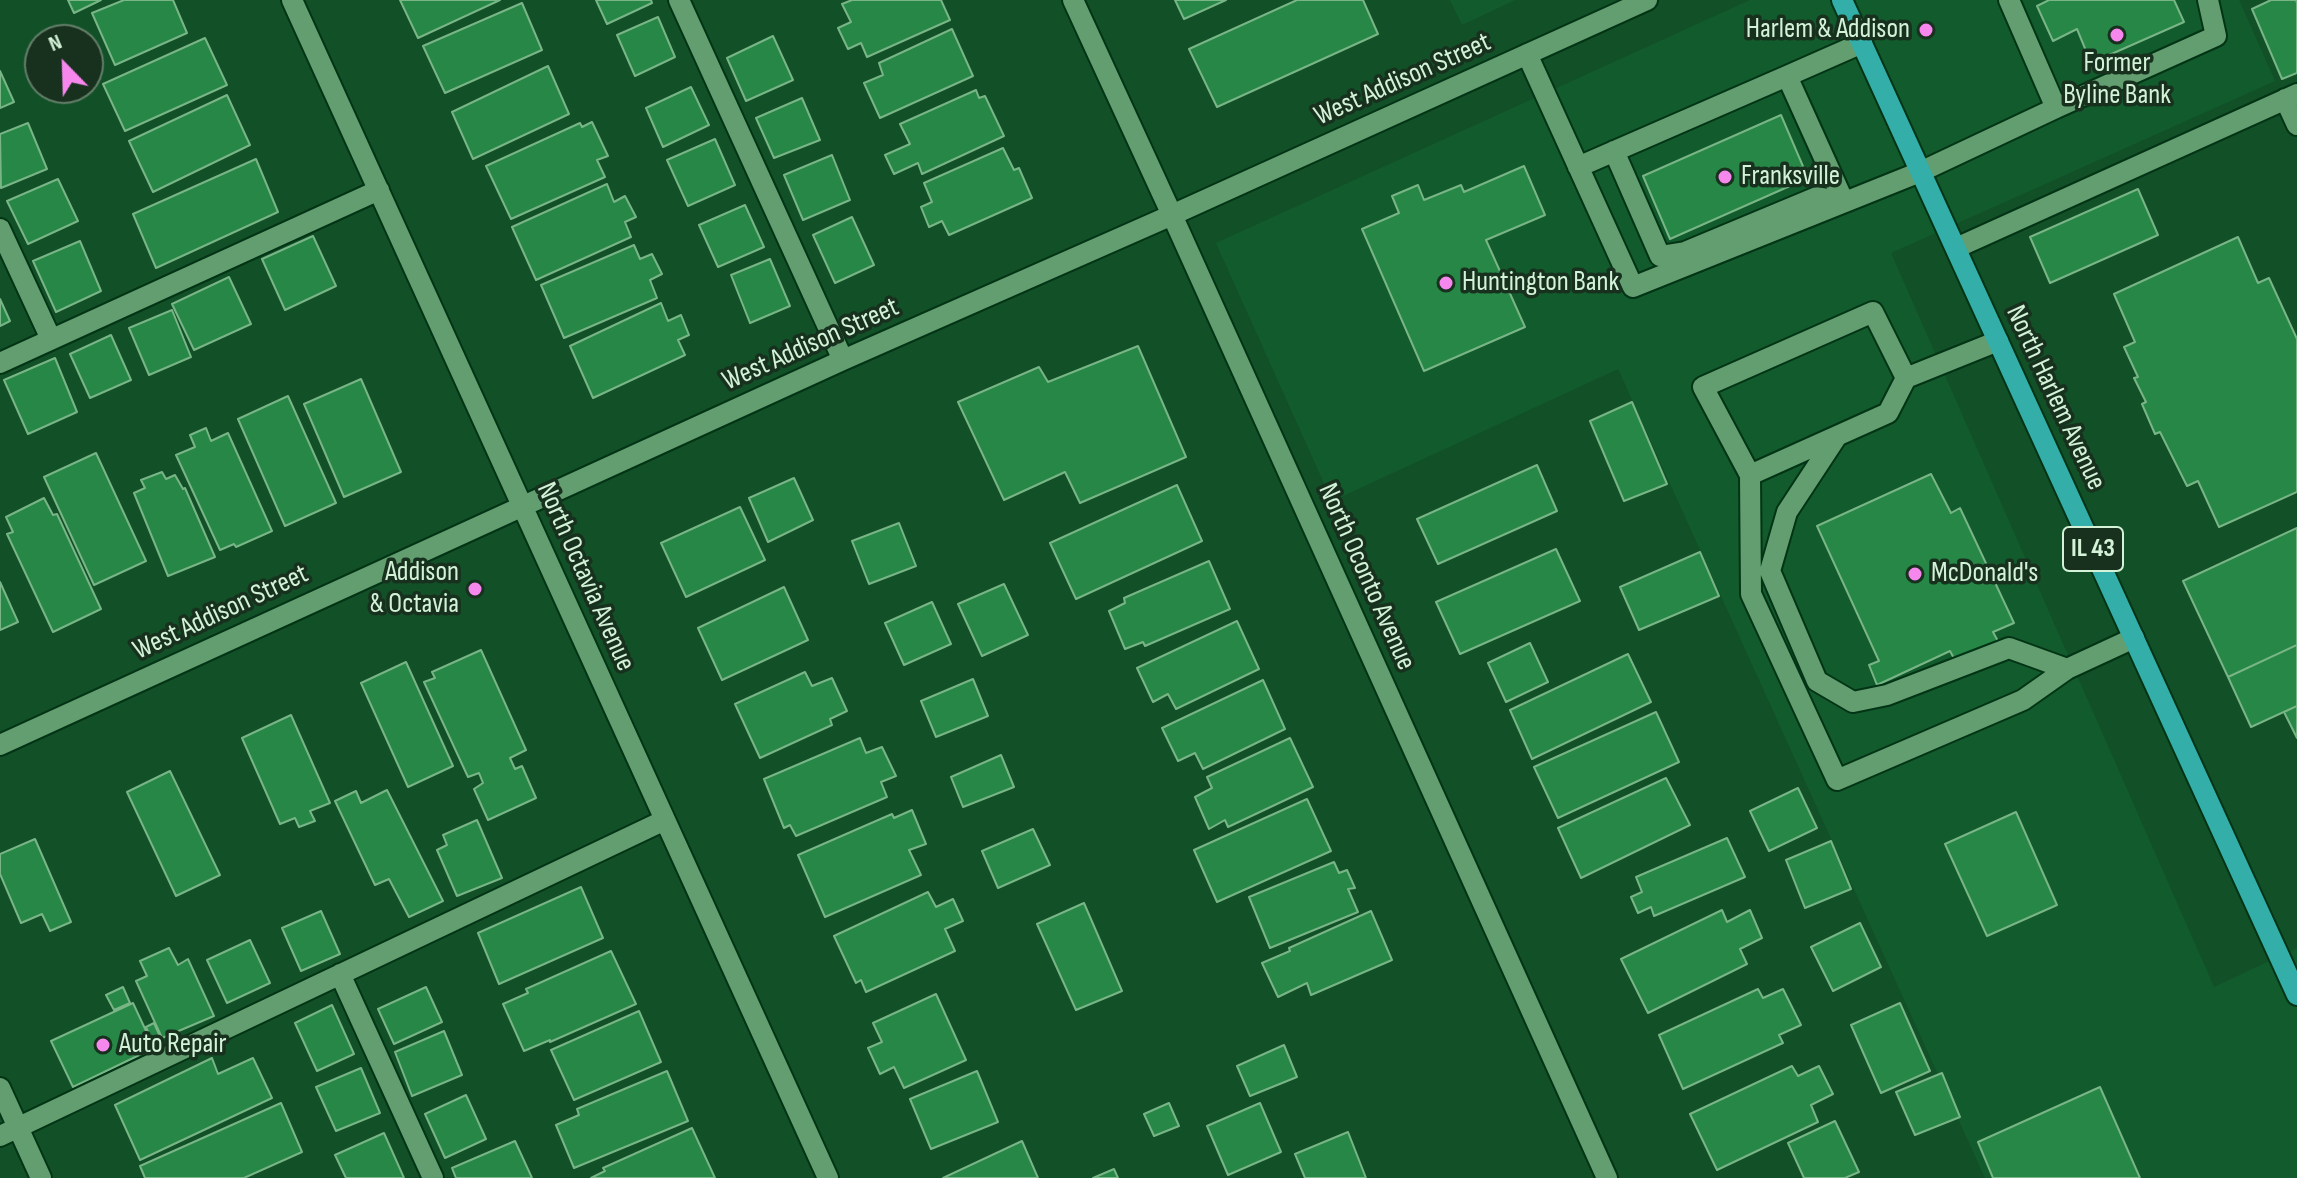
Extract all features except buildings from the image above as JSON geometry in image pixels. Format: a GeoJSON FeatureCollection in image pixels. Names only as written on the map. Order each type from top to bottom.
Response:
{"type":"FeatureCollection","features":[{"type":"Feature","properties":{"kind":"main road","name":"North Harlem Avenue"},"geometry":{"type":"LineString","coordinates":[[1842,0],[2297,995]]}},
{"type":"Feature","properties":{"kind":"street","name":"North Octavia Avenue"},"geometry":{"type":"LineString","coordinates":[[292,0],[828,1178]]}},
{"type":"Feature","properties":{"kind":"street"},"geometry":{"type":"LineString","coordinates":[[679,0],[843,360]]}},
{"type":"Feature","properties":{"kind":"street","name":"North Oconto Avenue"},"geometry":{"type":"LineString","coordinates":[[1073,0],[1607,1178]]}},
{"type":"Feature","properties":{"kind":"street","name":"West Addison Street"},"geometry":{"type":"LineString","coordinates":[[0,745],[843,360],[1647,0]]}},
{"type":"Feature","properties":{"kind":"street"},"geometry":{"type":"LineString","coordinates":[[2009,0],[2056,108]]}},
{"type":"Feature","properties":{"kind":"street"},"geometry":{"type":"LineString","coordinates":[[1527,54],[1633,287],[1920,172],[2216,36],[2208,0]]}},
{"type":"Feature","properties":{"kind":"street"},"geometry":{"type":"LineString","coordinates":[[1578,167],[1862,43]]}},
{"type":"Feature","properties":{"kind":"street"},"geometry":{"type":"LineString","coordinates":[[1787,76],[1844,202]]}},
{"type":"Feature","properties":{"kind":"street"},"geometry":{"type":"LineString","coordinates":[[1956,248],[2291,96],[2297,125]]}},
{"type":"Feature","properties":{"kind":"street"},"geometry":{"type":"LineString","coordinates":[[1614,151],[1660,256],[1685,252],[1817,197],[1844,202]]}},
{"type":"Feature","properties":{"kind":"street"},"geometry":{"type":"LineString","coordinates":[[0,363],[379,190]]}},
{"type":"Feature","properties":{"kind":"street"},"geometry":{"type":"LineString","coordinates":[[0,229],[51,339]]}},
{"type":"Feature","properties":{"kind":"street"},"geometry":{"type":"LineString","coordinates":[[1906,378],[1873,312],[1703,387],[1750,475],[1751,594],[1837,780],[2023,700],[2067,669],[2134,638]]}},
{"type":"Feature","properties":{"kind":"street"},"geometry":{"type":"LineString","coordinates":[[1750,475],[1888,413],[1906,378],[1998,341]]}},
{"type":"Feature","properties":{"kind":"street"},"geometry":{"type":"LineString","coordinates":[[1837,436],[1787,512],[1770,571],[1817,681],[1853,702],[1887,695],[2009,648],[2067,669]]}},
{"type":"Feature","properties":{"kind":"street"},"geometry":{"type":"LineString","coordinates":[[9,1131],[665,820]]}},
{"type":"Feature","properties":{"kind":"street"},"geometry":{"type":"LineString","coordinates":[[340,974],[433,1178]]}},
{"type":"Feature","properties":{"kind":"street"},"geometry":{"type":"LineString","coordinates":[[0,1088],[9,1131],[41,1178]]}},
{"type":"Feature","properties":{"kind":"shaded area"},"geometry":{"type":"Polygon","coordinates":[[[1450,0],[1515,0],[1462,25],[1450,0]]]}},
{"type":"Feature","properties":{"kind":"shaded area"},"geometry":{"type":"Polygon","coordinates":[[[1750,0],[2239,0],[2275,81],[1891,253],[2214,987],[2297,948],[2297,1178],[1985,1178],[1618,369],[1332,501],[1216,243],[1750,0]]]}},
{"type":"Feature","properties":{"kind":"place","name":"Harlem & Addison"},"geometry":{"type":"Point","coordinates":[1926,30]}},
{"type":"Feature","properties":{"kind":"place","name":"Former Byline Bank"},"geometry":{"type":"Point","coordinates":[2117,35]}},
{"type":"Feature","properties":{"kind":"place","name":"Franksville"},"geometry":{"type":"Point","coordinates":[1725,177]}},
{"type":"Feature","properties":{"kind":"place","name":"Huntington Bank"},"geometry":{"type":"Point","coordinates":[1446,283]}},
{"type":"Feature","properties":{"kind":"place","name":"McDonald's"},"geometry":{"type":"Point","coordinates":[1915,574]}},
{"type":"Feature","properties":{"kind":"place","name":"Addison & Octavia"},"geometry":{"type":"Point","coordinates":[475,589]}},
{"type":"Feature","properties":{"kind":"place","name":"Auto Repair"},"geometry":{"type":"Point","coordinates":[103,1045]}}]}
